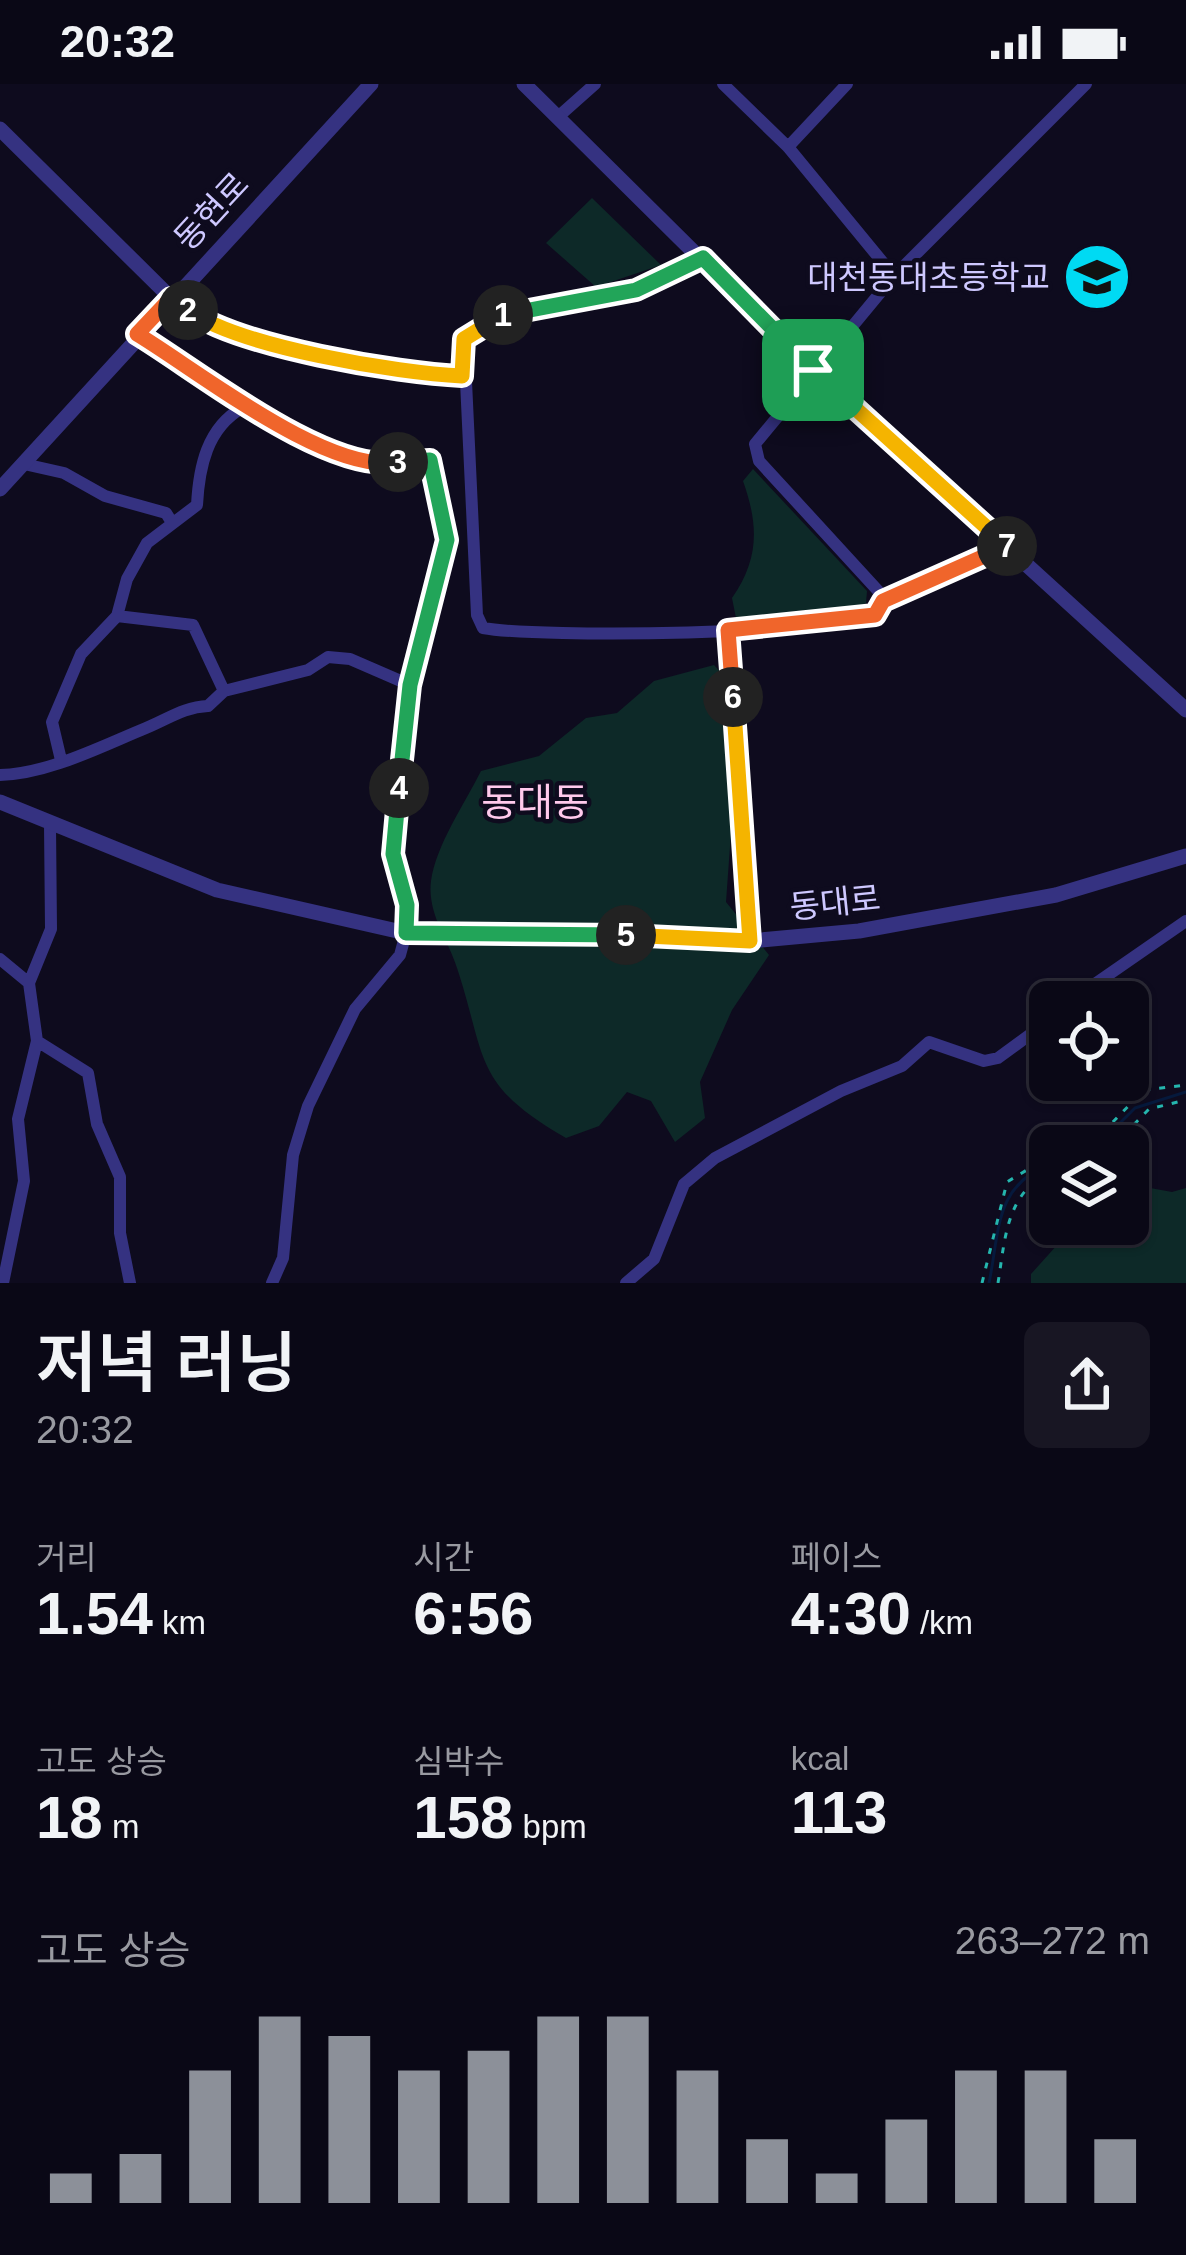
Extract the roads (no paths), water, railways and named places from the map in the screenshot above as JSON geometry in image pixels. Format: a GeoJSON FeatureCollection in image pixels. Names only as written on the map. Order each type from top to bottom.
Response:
{"type":"FeatureCollection","features":[{"type":"Feature","properties":{"kind":"street","name":"동현로"},"geometry":{"type":"LineString","coordinates":[[0,489],[370,84]]}},
{"type":"Feature","properties":{"kind":"street"},"geometry":{"type":"LineString","coordinates":[[524,84],[813,370],[1186,710]]}},
{"type":"Feature","properties":{"kind":"street"},"geometry":{"type":"LineString","coordinates":[[560,116],[595,84]]}},
{"type":"Feature","properties":{"kind":"street"},"geometry":{"type":"LineString","coordinates":[[724,84],[788,147],[894,276]]}},
{"type":"Feature","properties":{"kind":"street"},"geometry":{"type":"LineString","coordinates":[[788,147],[847,84]]}},
{"type":"Feature","properties":{"kind":"street"},"geometry":{"type":"LineString","coordinates":[[883,601],[874,584],[755,452],[759,436],[894,276],[1086,84]]}},
{"type":"Feature","properties":{"kind":"street"},"geometry":{"type":"LineString","coordinates":[[0,129],[171,298],[203,321],[238,334],[426,374],[462,376]]}},
{"type":"Feature","properties":{"kind":"street"},"geometry":{"type":"LineString","coordinates":[[703,258],[636,290],[529,307],[492,320],[464,339],[462,376],[477,620],[483,628],[607,634],[728,630],[875,615],[883,601],[1009,546]]}},
{"type":"Feature","properties":{"kind":"street"},"geometry":{"type":"LineString","coordinates":[[137,334],[208,377],[242,408],[356,459],[386,465],[430,460],[447,540],[410,685],[393,854],[407,905],[406,933],[400,955],[355,1009],[308,1106],[293,1155],[287,1234],[272,1283]]}},
{"type":"Feature","properties":{"kind":"street"},"geometry":{"type":"LineString","coordinates":[[61,760],[52,722],[82,654],[117,616],[131,569],[171,520],[197,505],[211,439],[227,417],[242,408]]}},
{"type":"Feature","properties":{"kind":"street"},"geometry":{"type":"LineString","coordinates":[[24,464],[64,473],[105,496],[154,508],[171,520]]}},
{"type":"Feature","properties":{"kind":"street"},"geometry":{"type":"LineString","coordinates":[[117,616],[193,625],[224,691]]}},
{"type":"Feature","properties":{"kind":"street"},"geometry":{"type":"LineString","coordinates":[[728,630],[750,941]]}},
{"type":"Feature","properties":{"kind":"street"},"geometry":{"type":"LineString","coordinates":[[0,776],[61,760],[189,707],[208,706],[224,691],[308,670],[328,657],[350,659],[410,685]]}},
{"type":"Feature","properties":{"kind":"street","name":"동대로"},"geometry":{"type":"LineString","coordinates":[[0,802],[217,890],[406,933],[579,933],[750,941],[974,913],[1186,856]]}},
{"type":"Feature","properties":{"kind":"street"},"geometry":{"type":"LineString","coordinates":[[2,1283],[24,1181],[18,1119],[37,1041],[29,983],[51,929],[50,825]]}},
{"type":"Feature","properties":{"kind":"street"},"geometry":{"type":"LineString","coordinates":[[1099,981],[1186,921]]}},
{"type":"Feature","properties":{"kind":"street"},"geometry":{"type":"LineString","coordinates":[[0,959],[29,983]]}},
{"type":"Feature","properties":{"kind":"street"},"geometry":{"type":"LineString","coordinates":[[626,1283],[654,1259],[685,1184],[715,1158],[830,1097],[902,1066],[929,1042],[984,1061],[998,1058],[1029,1035]]}},
{"type":"Feature","properties":{"kind":"street"},"geometry":{"type":"LineString","coordinates":[[37,1041],[88,1073],[97,1124],[119,1177],[120,1234],[130,1283]]}},
{"type":"Feature","properties":{"kind":"waterway"},"geometry":{"type":"LineString","coordinates":[[1118,1125],[1135,1108],[1186,1092]]}},
{"type":"Feature","properties":{"kind":"waterway"},"geometry":{"type":"LineString","coordinates":[[989,1283],[1003,1212],[1018,1184],[1029,1175]]}},
{"type":"Feature","properties":{"kind":"place","name":"대천동대초등학교"},"geometry":{"type":"Point","coordinates":[1097,277]}},
{"type":"Feature","properties":{"kind":"district","name":"동대동"},"geometry":{"type":"Point","coordinates":[535,802]}}]}
